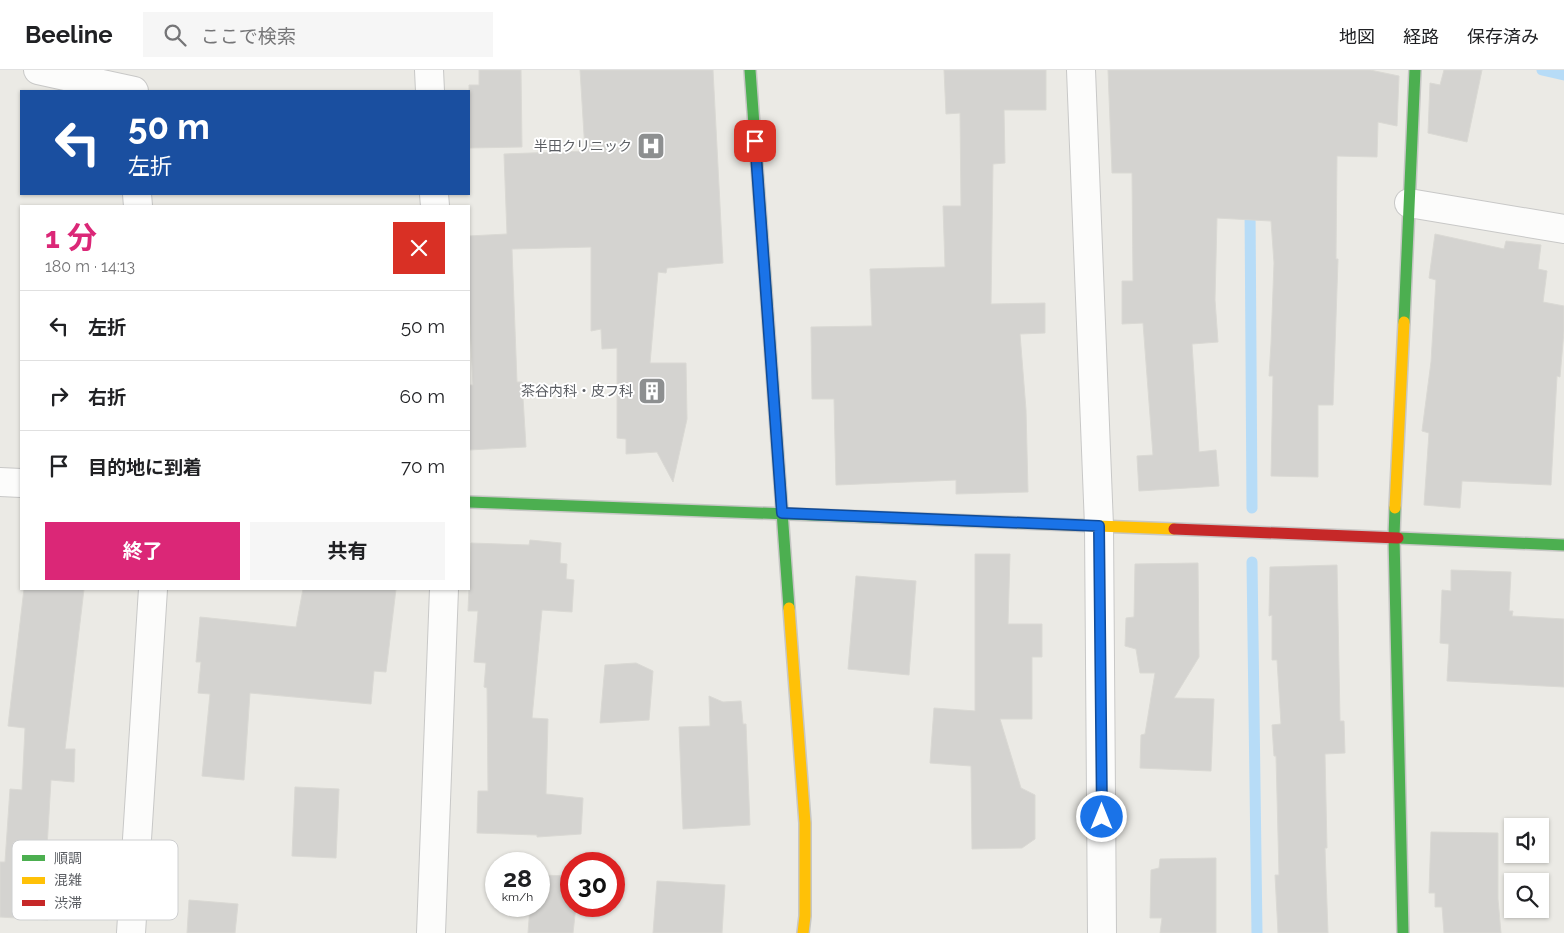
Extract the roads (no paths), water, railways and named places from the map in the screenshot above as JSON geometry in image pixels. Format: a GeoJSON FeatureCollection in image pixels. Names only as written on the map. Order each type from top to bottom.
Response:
{"type":"FeatureCollection","features":[{"type":"Feature","properties":{"kind":"street"},"geometry":{"type":"LineString","coordinates":[[38,70],[127,90]]}},
{"type":"Feature","properties":{"kind":"street"},"geometry":{"type":"LineString","coordinates":[[429,70],[430,90]]}},
{"type":"Feature","properties":{"kind":"street"},"geometry":{"type":"LineString","coordinates":[[750,70],[805,823],[805,916],[803,933]]}},
{"type":"Feature","properties":{"kind":"street"},"geometry":{"type":"LineString","coordinates":[[1081,70],[1099,526],[1102,933]]}},
{"type":"Feature","properties":{"kind":"street"},"geometry":{"type":"LineString","coordinates":[[1403,933],[1394,537],[1415,70]]}},
{"type":"Feature","properties":{"kind":"street"},"geometry":{"type":"LineString","coordinates":[[1409,203],[1564,229]]}},
{"type":"Feature","properties":{"kind":"street"},"geometry":{"type":"LineString","coordinates":[[0,482],[20,483]]}},
{"type":"Feature","properties":{"kind":"street"},"geometry":{"type":"LineString","coordinates":[[470,502],[1564,545]]}},
{"type":"Feature","properties":{"kind":"street"},"geometry":{"type":"LineString","coordinates":[[137,840],[153,590]]}},
{"type":"Feature","properties":{"kind":"street"},"geometry":{"type":"LineString","coordinates":[[431,933],[444,590]]}},
{"type":"Feature","properties":{"kind":"street"},"geometry":{"type":"LineString","coordinates":[[131,933],[132,920]]}},
{"type":"Feature","properties":{"kind":"waterway"},"geometry":{"type":"LineString","coordinates":[[1542,70],[1564,75]]}},
{"type":"Feature","properties":{"kind":"waterway"},"geometry":{"type":"LineString","coordinates":[[1250,205],[1252,508]]}},
{"type":"Feature","properties":{"kind":"waterway"},"geometry":{"type":"LineString","coordinates":[[1252,562],[1257,933]]}},
{"type":"Feature","properties":{"kind":"place","name":"半田クリニック"},"geometry":{"type":"Point","coordinates":[651,146]}},
{"type":"Feature","properties":{"kind":"place","name":"茶谷内科・皮フ科"},"geometry":{"type":"Point","coordinates":[652,391]}}]}
